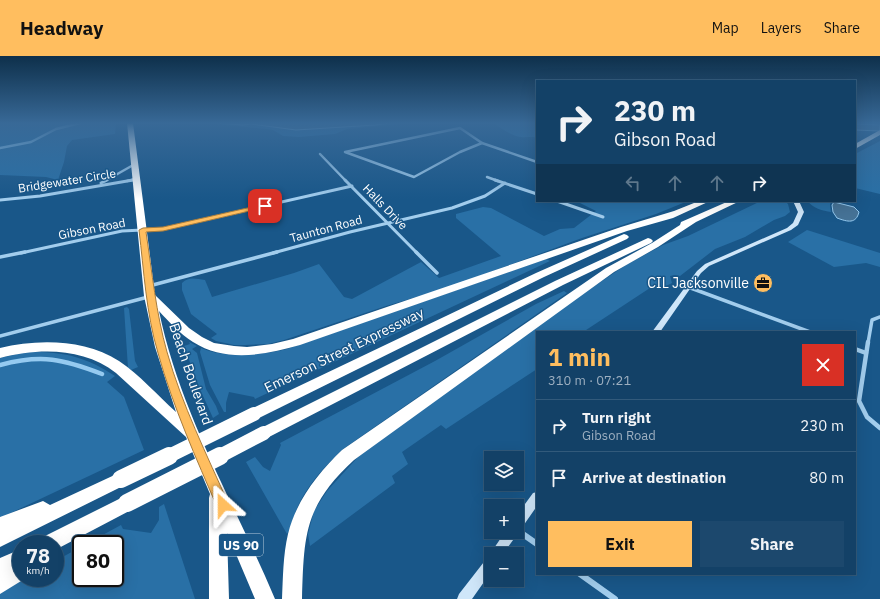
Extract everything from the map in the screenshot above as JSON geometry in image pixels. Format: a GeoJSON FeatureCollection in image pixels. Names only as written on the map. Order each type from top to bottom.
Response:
{"type":"FeatureCollection","features":[{"type":"Feature","properties":{"kind":"highway","name":"Beach Boulevard"},"geometry":{"type":"LineString","coordinates":[[133,148],[155,325],[166,366],[193,435],[265,599]]}},
{"type":"Feature","properties":{"kind":"highway","name":"Emerson Street Expressway"},"geometry":{"type":"LineString","coordinates":[[0,538],[540,275],[704,202]]}},
{"type":"Feature","properties":{"kind":"highway"},"geometry":{"type":"LineString","coordinates":[[64,536],[559,283],[734,202]]}},
{"type":"Feature","properties":{"kind":"highway"},"geometry":{"type":"LineString","coordinates":[[150,291],[190,333],[204,343],[229,350],[262,350],[296,342],[624,229],[677,214]]}},
{"type":"Feature","properties":{"kind":"highway"},"geometry":{"type":"LineString","coordinates":[[292,599],[294,551],[297,532],[313,496],[323,480],[335,466],[348,455],[597,278],[655,245],[692,221]]}},
{"type":"Feature","properties":{"kind":"highway"},"geometry":{"type":"LineString","coordinates":[[0,353],[11,350],[51,346],[85,351],[109,361],[193,435]]}},
{"type":"Feature","properties":{"kind":"highway"},"geometry":{"type":"LineString","coordinates":[[0,526],[121,479]]}},
{"type":"Feature","properties":{"kind":"highway"},"geometry":{"type":"LineString","coordinates":[[217,491],[219,599]]}},
{"type":"Feature","properties":{"kind":"highway"},"geometry":{"type":"LineString","coordinates":[[64,543],[127,503]]}},
{"type":"Feature","properties":{"kind":"highway"},"geometry":{"type":"LineString","coordinates":[[0,568],[12,562]]}},
{"type":"Feature","properties":{"kind":"highway"},"geometry":{"type":"LineString","coordinates":[[0,584],[12,576]]}},
{"type":"Feature","properties":{"kind":"street"},"geometry":{"type":"LineString","coordinates":[[357,148],[346,152],[414,177],[469,148]]}},
{"type":"Feature","properties":{"kind":"street"},"geometry":{"type":"LineString","coordinates":[[497,148],[536,162]]}},
{"type":"Feature","properties":{"kind":"street","name":"Halls Drive"},"geometry":{"type":"LineString","coordinates":[[320,154],[437,273]]}},
{"type":"Feature","properties":{"kind":"street"},"geometry":{"type":"LineString","coordinates":[[91,187],[110,179],[135,164]]}},
{"type":"Feature","properties":{"kind":"street"},"geometry":{"type":"LineString","coordinates":[[487,177],[536,194]]}},
{"type":"Feature","properties":{"kind":"street","name":"Bridgewater Circle"},"geometry":{"type":"LineString","coordinates":[[0,200],[40,196],[137,178]]}},
{"type":"Feature","properties":{"kind":"street","name":"Taunton Road"},"geometry":{"type":"LineString","coordinates":[[0,336],[150,291],[475,201],[505,183]]}},
{"type":"Feature","properties":{"kind":"street","name":"Gibson Road"},"geometry":{"type":"LineString","coordinates":[[0,257],[122,231],[163,229],[352,186]]}},
{"type":"Feature","properties":{"kind":"street"},"geometry":{"type":"LineString","coordinates":[[561,202],[603,217]]}},
{"type":"Feature","properties":{"kind":"street"},"geometry":{"type":"LineString","coordinates":[[657,331],[699,272],[708,265],[789,229],[796,224],[801,212],[796,202]]}},
{"type":"Feature","properties":{"kind":"street"},"geometry":{"type":"LineString","coordinates":[[688,287],[807,331]]}},
{"type":"Feature","properties":{"kind":"street"},"geometry":{"type":"LineString","coordinates":[[880,317],[872,320],[859,401],[861,409],[866,416],[880,428]]}},
{"type":"Feature","properties":{"kind":"street"},"geometry":{"type":"LineString","coordinates":[[856,349],[866,353]]}},
{"type":"Feature","properties":{"kind":"street"},"geometry":{"type":"LineString","coordinates":[[524,515],[536,498]]}},
{"type":"Feature","properties":{"kind":"street"},"geometry":{"type":"LineString","coordinates":[[524,535],[536,543]]}},
{"type":"Feature","properties":{"kind":"street"},"geometry":{"type":"LineString","coordinates":[[464,599],[484,572]]}},
{"type":"Feature","properties":{"kind":"street"},"geometry":{"type":"LineString","coordinates":[[581,575],[616,599]]}},
{"type":"Feature","properties":{"kind":"shaded area"},"geometry":{"type":"Polygon","coordinates":[[[0,148],[67,148],[58,180],[46,177],[0,175],[0,148]]]}},
{"type":"Feature","properties":{"kind":"shaded area"},"geometry":{"type":"Polygon","coordinates":[[[866,148],[880,148],[880,194],[856,188],[856,153],[866,148]]]}},
{"type":"Feature","properties":{"kind":"shaded area"},"geometry":{"type":"Polygon","coordinates":[[[578,202],[686,202],[656,214],[582,238],[450,287],[268,344],[234,345],[216,341],[211,338],[217,334],[191,314],[182,290],[182,283],[187,279],[193,278],[205,280],[212,297],[294,273],[319,264],[344,297],[352,299],[421,262],[439,278],[501,256],[456,218],[456,214],[483,207],[491,208],[544,236],[560,229],[574,228],[596,211],[578,202]]]}},
{"type":"Feature","properties":{"kind":"shaded area"},"geometry":{"type":"Polygon","coordinates":[[[759,202],[786,202],[788,204],[790,212],[785,216],[774,220],[745,237],[715,249],[680,276],[670,276],[672,283],[666,286],[653,286],[585,331],[536,331],[536,370],[446,429],[441,425],[402,452],[408,464],[392,476],[395,483],[310,546],[308,534],[314,511],[327,491],[358,457],[542,321],[626,265],[663,245],[688,236],[759,202]]]}},
{"type":"Feature","properties":{"kind":"shaded area"},"geometry":{"type":"Polygon","coordinates":[[[809,202],[832,202],[830,204],[831,212],[821,210],[809,202]]]}},
{"type":"Feature","properties":{"kind":"shaded area"},"geometry":{"type":"Polygon","coordinates":[[[834,202],[854,207],[859,212],[856,219],[848,221],[837,218],[833,212],[832,205],[834,202]]]}},
{"type":"Feature","properties":{"kind":"shaded area"},"geometry":{"type":"Polygon","coordinates":[[[807,230],[880,253],[880,267],[866,263],[834,267],[788,242],[807,230]]]}},
{"type":"Feature","properties":{"kind":"shaded area"},"geometry":{"type":"Polygon","coordinates":[[[546,259],[550,261],[255,399],[254,397],[229,392],[226,403],[226,412],[224,412],[210,385],[200,352],[201,348],[222,354],[233,355],[266,353],[287,349],[546,259]]]}},
{"type":"Feature","properties":{"kind":"shaded area"},"geometry":{"type":"Polygon","coordinates":[[[564,291],[567,293],[343,449],[323,469],[306,491],[297,508],[287,534],[246,462],[255,457],[263,467],[270,471],[281,445],[280,443],[435,361],[536,304],[564,291]]]}},
{"type":"Feature","properties":{"kind":"shaded area"},"geometry":{"type":"Polygon","coordinates":[[[127,307],[129,309],[135,361],[138,367],[131,370],[128,368],[124,308],[127,307]]]}},
{"type":"Feature","properties":{"kind":"shaded area"},"geometry":{"type":"Polygon","coordinates":[[[189,342],[197,346],[192,349],[197,353],[206,389],[219,414],[213,418],[199,387],[184,346],[190,344],[189,342]]]}},
{"type":"Feature","properties":{"kind":"shaded area"},"geometry":{"type":"Polygon","coordinates":[[[26,352],[73,356],[94,364],[115,376],[107,382],[124,397],[144,450],[0,518],[0,358],[26,352]]]}},
{"type":"Feature","properties":{"kind":"shaded area"},"geometry":{"type":"Polygon","coordinates":[[[164,504],[195,599],[0,599],[0,593],[12,586],[64,587],[64,556],[72,552],[72,587],[124,587],[124,535],[103,535],[121,525],[123,529],[151,533],[159,520],[159,507],[164,504]]]}},
{"type":"Feature","properties":{"kind":"waterway"},"geometry":{"type":"LineString","coordinates":[[0,365],[28,360],[52,360],[76,365],[102,374]]}},
{"type":"Feature","properties":{"kind":"place","name":"CIL Jacksonville"},"geometry":{"type":"Point","coordinates":[763,283]}},
{"type":"Feature","properties":{"kind":"route"},"geometry":{"type":"LineString","coordinates":[[223,505],[178,401],[166,366],[155,325],[150,296],[143,230],[163,229],[265,206]]}}]}
